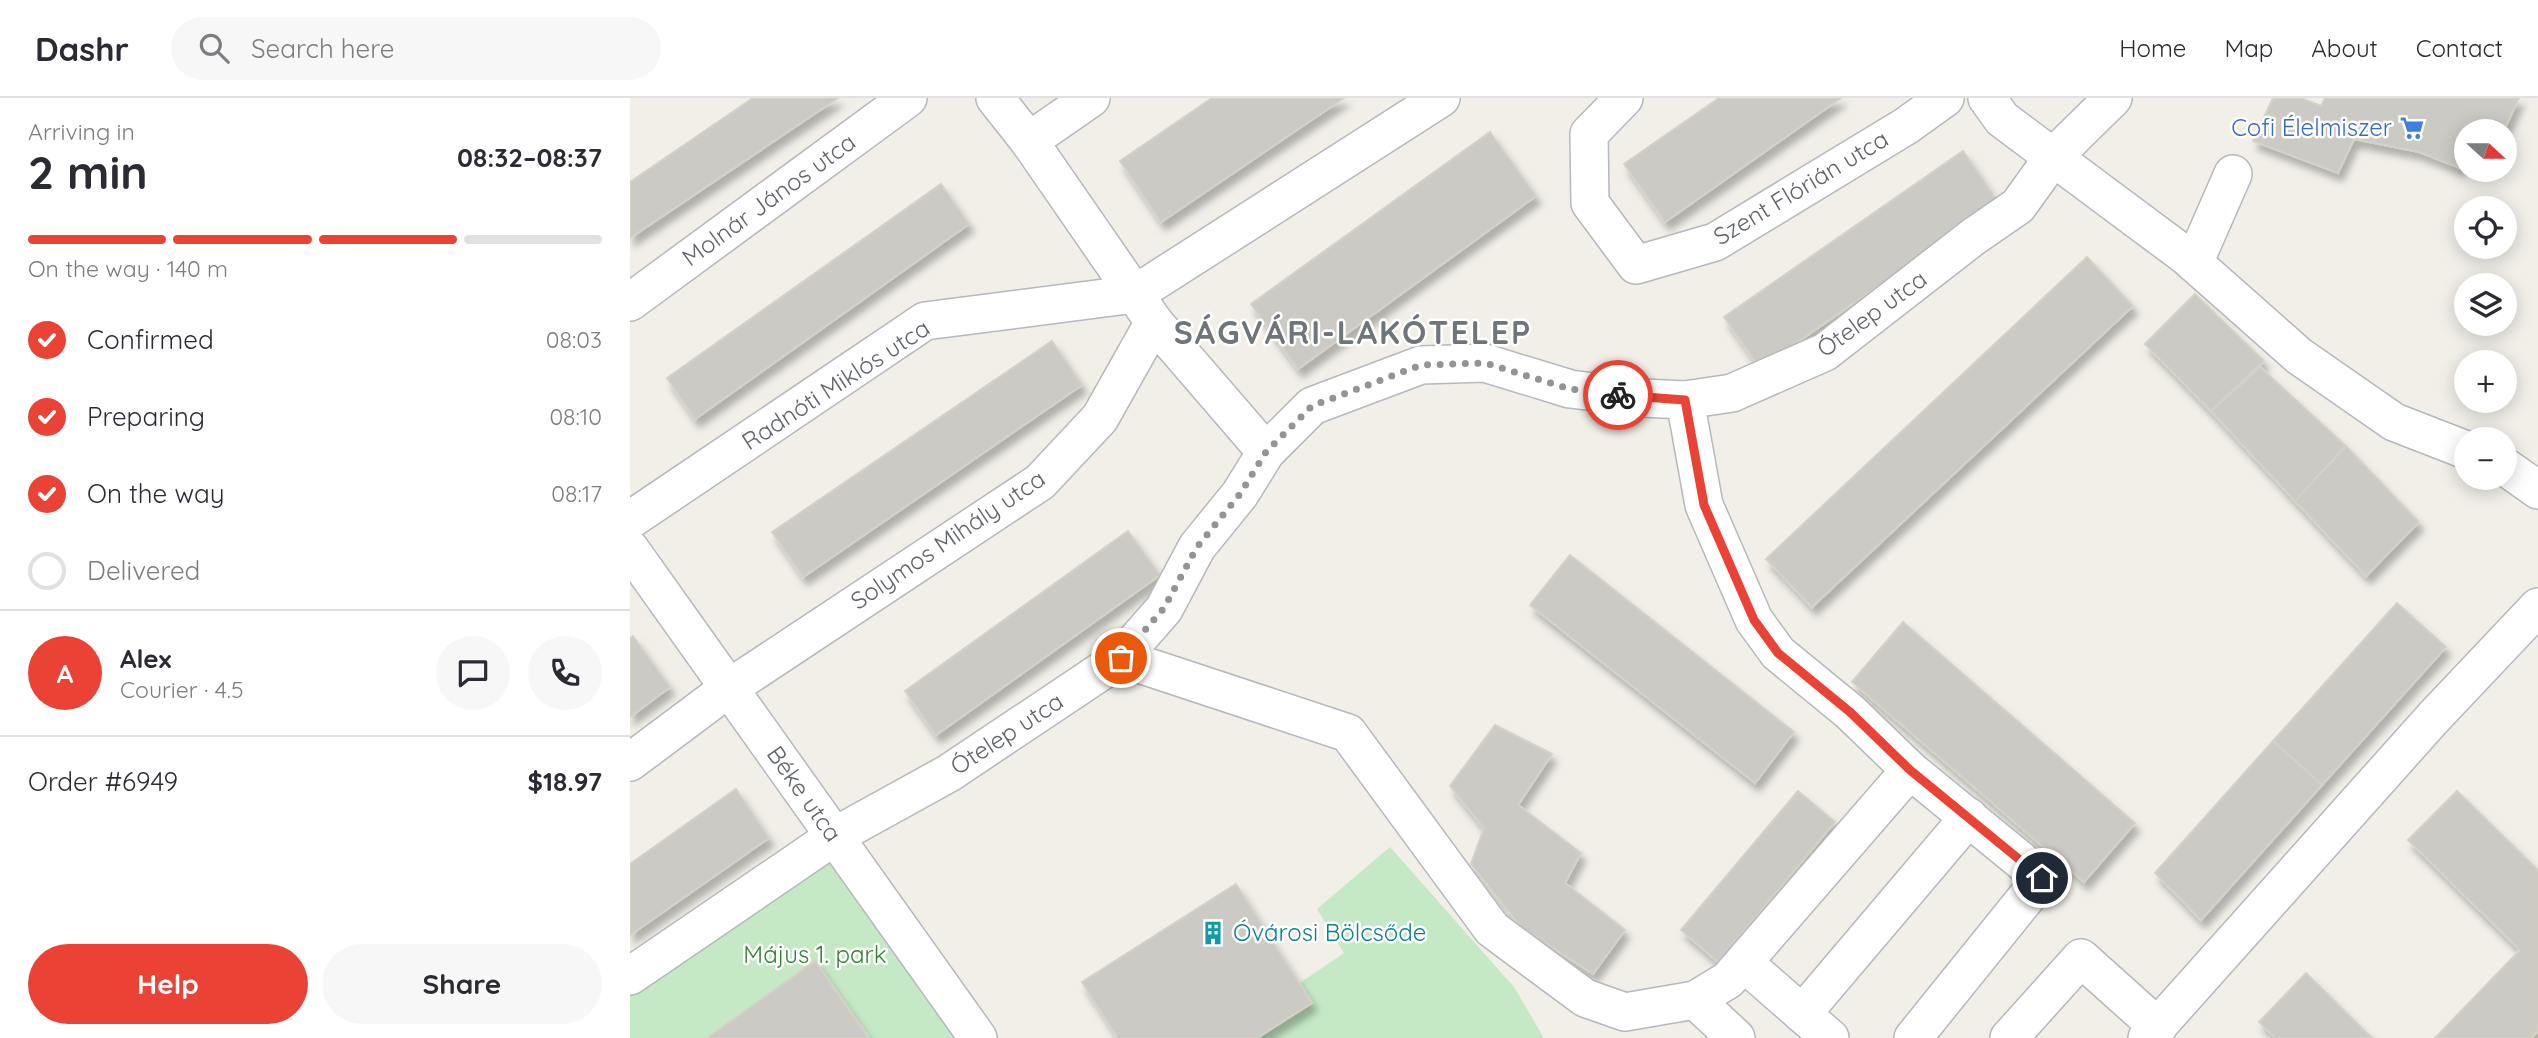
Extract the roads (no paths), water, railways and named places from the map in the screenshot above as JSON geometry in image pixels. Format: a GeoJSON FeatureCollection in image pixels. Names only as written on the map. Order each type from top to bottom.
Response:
{"type":"FeatureCollection","features":[{"type":"Feature","properties":{"kind":"street","name":"Molnár János utca"},"geometry":{"type":"LineString","coordinates":[[630,302],[908,98]]}},
{"type":"Feature","properties":{"kind":"street"},"geometry":{"type":"LineString","coordinates":[[995,98],[1029,141],[1144,308],[1266,452]]}},
{"type":"Feature","properties":{"kind":"street"},"geometry":{"type":"LineString","coordinates":[[1029,141],[1091,98]]}},
{"type":"Feature","properties":{"kind":"street","name":"Solymos Mihály utca"},"geometry":{"type":"LineString","coordinates":[[630,762],[729,688],[1040,482],[1100,418],[1144,308],[1441,98]]}},
{"type":"Feature","properties":{"kind":"street","name":"Szent Flórián utca"},"geometry":{"type":"LineString","coordinates":[[1624,98],[1589,134],[1590,203],[1636,265],[1715,242],[1906,125],[1945,98]]}},
{"type":"Feature","properties":{"kind":"street"},"geometry":{"type":"LineString","coordinates":[[1987,98],[2002,119],[2194,263],[2299,356],[2394,422],[2454,445]]}},
{"type":"Feature","properties":{"kind":"street","name":"Ótelep utca"},"geometry":{"type":"LineString","coordinates":[[630,976],[835,836],[949,773],[1121,658],[1164,608],[1197,547],[1240,494],[1266,452],[1312,406],[1421,365],[1485,363],[1570,389],[1685,400],[1732,393],[1825,352],[1973,237],[2018,206],[2054,156],[2113,98]]}},
{"type":"Feature","properties":{"kind":"street"},"geometry":{"type":"LineString","coordinates":[[2194,263],[2233,174]]}},
{"type":"Feature","properties":{"kind":"street","name":"Radnóti Miklós utca"},"geometry":{"type":"LineString","coordinates":[[630,520],[925,321],[1144,308]]}},
{"type":"Feature","properties":{"kind":"street"},"geometry":{"type":"LineString","coordinates":[[1685,400],[1704,505],[1754,620],[1778,653],[1850,712],[1910,770],[2042,878],[1913,1038]]}},
{"type":"Feature","properties":{"kind":"street"},"geometry":{"type":"LineString","coordinates":[[2517,475],[2538,489]]}},
{"type":"Feature","properties":{"kind":"street","name":"Béke utca"},"geometry":{"type":"LineString","coordinates":[[630,549],[978,1038]]}},
{"type":"Feature","properties":{"kind":"street"},"geometry":{"type":"LineString","coordinates":[[2009,1038],[2081,958],[2153,1032],[2433,718],[2538,607]]}},
{"type":"Feature","properties":{"kind":"street"},"geometry":{"type":"LineString","coordinates":[[1121,658],[1348,733],[1492,929],[1585,998],[1625,1012],[1695,1000],[1728,980],[1910,770]]}},
{"type":"Feature","properties":{"kind":"street"},"geometry":{"type":"LineString","coordinates":[[1802,1014],[1969,817]]}},
{"type":"Feature","properties":{"kind":"street"},"geometry":{"type":"LineString","coordinates":[[1744,963],[1830,1038]]}},
{"type":"Feature","properties":{"kind":"street"},"geometry":{"type":"LineString","coordinates":[[1695,1000],[1736,1038]]}},
{"type":"Feature","properties":{"kind":"place","name":"Cofi Élelmiszer"},"geometry":{"type":"Point","coordinates":[2412,128]}},
{"type":"Feature","properties":{"kind":"place","name":"Óvárosi Bölcsőde"},"geometry":{"type":"Point","coordinates":[1213,933]}},
{"type":"Feature","properties":{"kind":"district","name":"SÁGVÁRI-LAKÓTELEP"},"geometry":{"type":"Point","coordinates":[1353,333]}},
{"type":"Feature","properties":{"kind":"park label","name":"Május 1. park"},"geometry":{"type":"Point","coordinates":[815,955]}}]}
